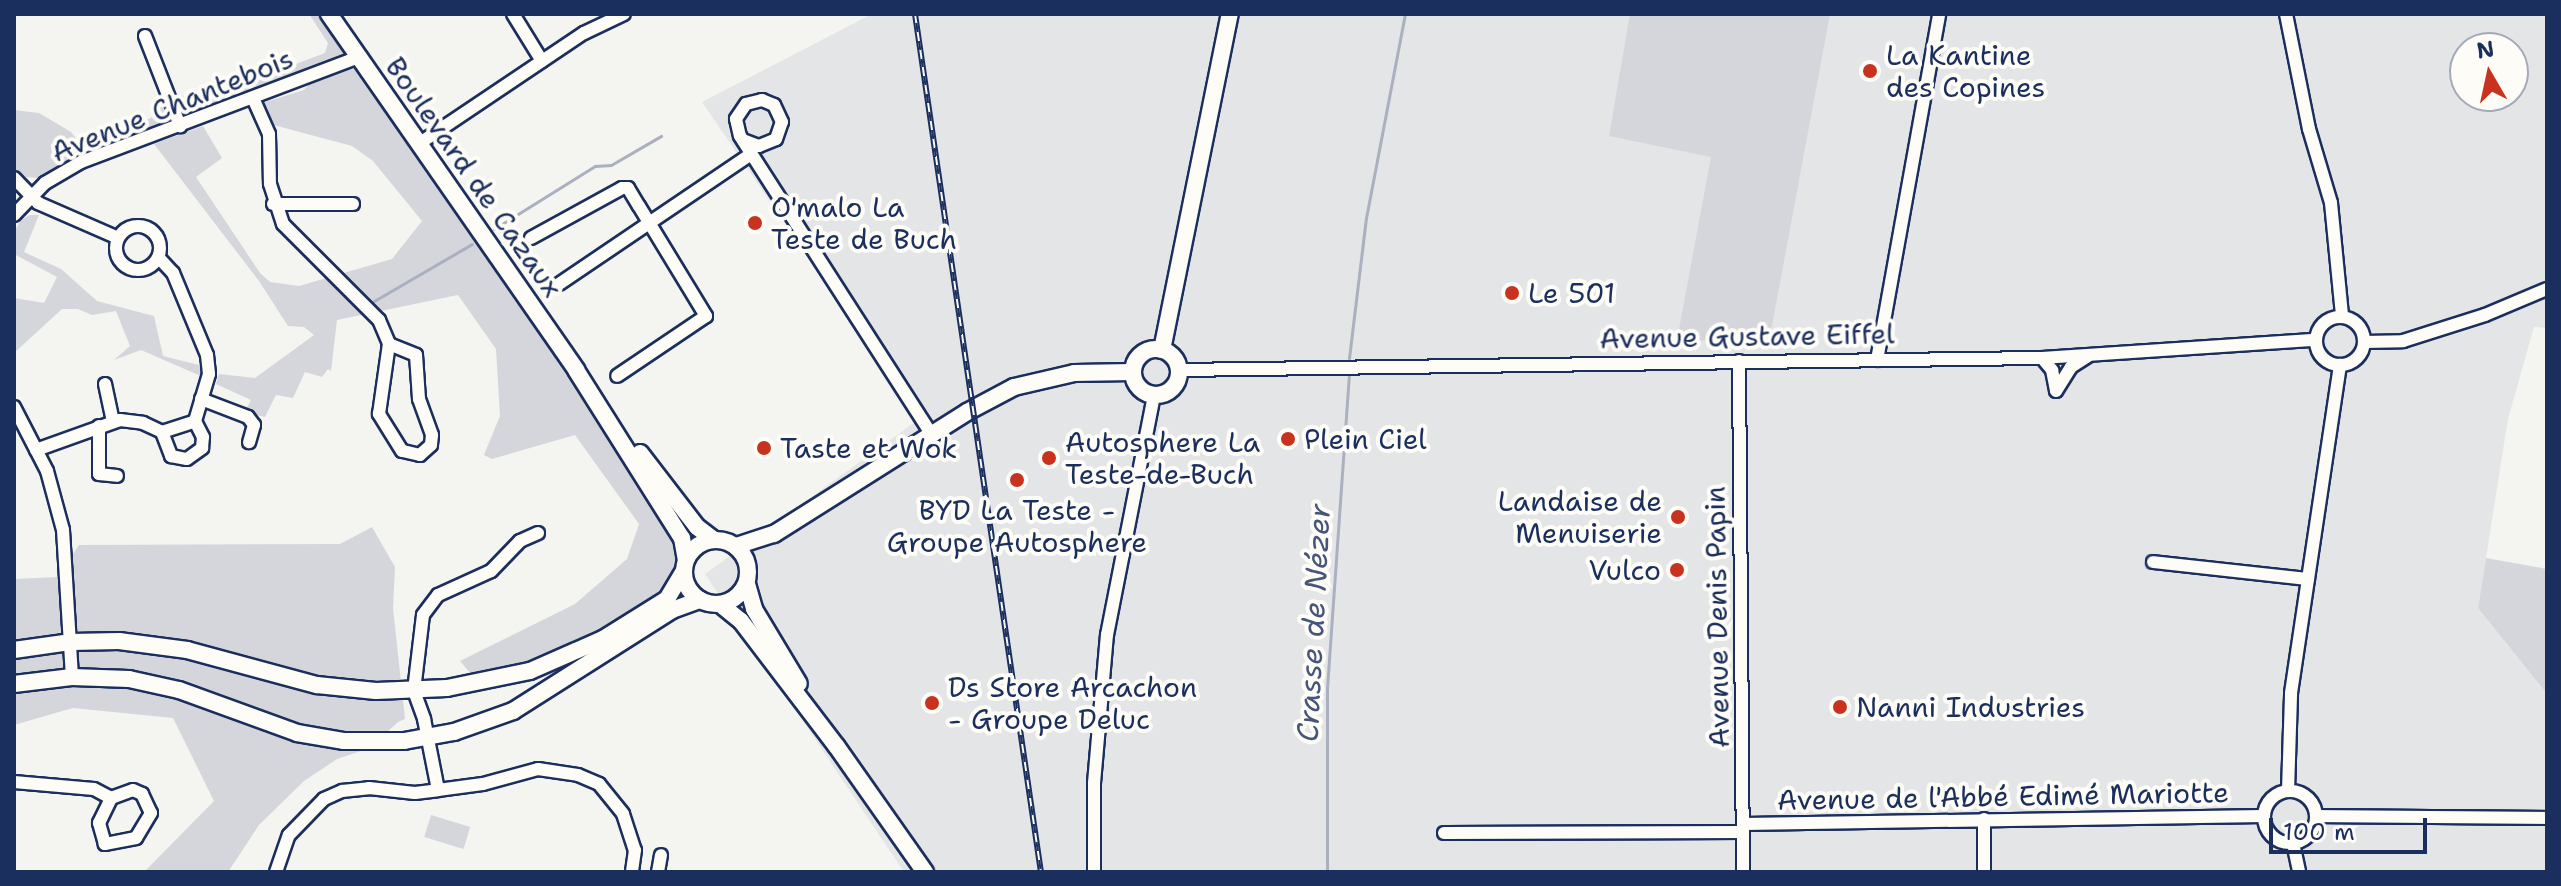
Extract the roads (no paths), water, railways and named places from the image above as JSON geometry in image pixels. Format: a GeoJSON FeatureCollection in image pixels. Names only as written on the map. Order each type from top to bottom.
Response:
{"type":"FeatureCollection","features":[{"type":"Feature","properties":{"kind":"main road","name":"Boulevard de Cazaux"},"geometry":{"type":"LineString","coordinates":[[329,14],[576,370],[682,538],[685,566]]}},
{"type":"Feature","properties":{"kind":"main road"},"geometry":{"type":"LineString","coordinates":[[1162,350],[1230,14]]}},
{"type":"Feature","properties":{"kind":"main road"},"geometry":{"type":"LineString","coordinates":[[1162,350],[1172,355],[1179,370],[1173,388],[1154,395],[1143,392],[1135,383],[1133,372],[1139,356],[1147,351],[1162,350]]}},
{"type":"Feature","properties":{"kind":"main road","name":"Boulevard de Cazaux"},"geometry":{"type":"LineString","coordinates":[[576,370],[697,527],[714,540]]}},
{"type":"Feature","properties":{"kind":"main road"},"geometry":{"type":"LineString","coordinates":[[14,650],[71,642],[151,644],[187,650],[317,685],[414,691],[495,680],[569,655],[603,639],[667,599],[697,546],[714,540],[736,546],[774,534],[1014,387],[1074,373],[1133,372]]}},
{"type":"Feature","properties":{"kind":"main road"},"geometry":{"type":"LineString","coordinates":[[720,604],[734,599],[774,534]]}},
{"type":"Feature","properties":{"kind":"main road"},"geometry":{"type":"LineString","coordinates":[[736,546],[748,575],[754,609],[837,747]]}},
{"type":"Feature","properties":{"kind":"main road"},"geometry":{"type":"LineString","coordinates":[[685,566],[688,587],[700,600]]}},
{"type":"Feature","properties":{"kind":"main road"},"geometry":{"type":"LineString","coordinates":[[14,684],[72,677],[156,683],[297,733],[344,741],[428,737],[470,727],[513,711],[672,610],[700,600],[720,604],[741,621],[837,747],[925,872]]}},
{"type":"Feature","properties":{"kind":"street"},"geometry":{"type":"LineString","coordinates":[[513,14],[542,61]]}},
{"type":"Feature","properties":{"kind":"street"},"geometry":{"type":"LineString","coordinates":[[420,143],[584,33],[624,14]]}},
{"type":"Feature","properties":{"kind":"street"},"geometry":{"type":"LineString","coordinates":[[1877,360],[1939,14]]}},
{"type":"Feature","properties":{"kind":"street"},"geometry":{"type":"LineString","coordinates":[[2286,14],[2309,129],[2331,203],[2342,316]]}},
{"type":"Feature","properties":{"kind":"street"},"geometry":{"type":"LineString","coordinates":[[145,36],[180,126]]}},
{"type":"Feature","properties":{"kind":"street","name":"Avenue Chantebois"},"geometry":{"type":"LineString","coordinates":[[14,215],[30,195],[81,162],[359,57]]}},
{"type":"Feature","properties":{"kind":"street"},"geometry":{"type":"LineString","coordinates":[[253,98],[269,134],[273,204],[287,229],[379,320],[389,344],[379,414],[402,451],[420,455],[431,445],[432,435],[419,399],[418,361],[412,352],[389,344]]}},
{"type":"Feature","properties":{"kind":"street"},"geometry":{"type":"LineString","coordinates":[[771,187],[766,158],[771,143],[779,134],[781,116],[774,105],[762,100],[746,104],[738,113],[736,125],[743,140],[771,187],[932,435]]}},
{"type":"Feature","properties":{"kind":"street"},"geometry":{"type":"LineString","coordinates":[[743,140],[754,146],[771,143]]}},
{"type":"Feature","properties":{"kind":"street"},"geometry":{"type":"LineString","coordinates":[[559,284],[751,154]]}},
{"type":"Feature","properties":{"kind":"street"},"geometry":{"type":"LineString","coordinates":[[14,178],[38,203],[118,238]]}},
{"type":"Feature","properties":{"kind":"street"},"geometry":{"type":"LineString","coordinates":[[531,238],[622,188],[628,188],[706,316],[617,376]]}},
{"type":"Feature","properties":{"kind":"street"},"geometry":{"type":"LineString","coordinates":[[273,204],[353,204]]}},
{"type":"Feature","properties":{"kind":"street"},"geometry":{"type":"LineString","coordinates":[[132,227],[146,227],[160,243],[159,258],[148,269],[132,270],[120,261],[118,238],[132,227]]}},
{"type":"Feature","properties":{"kind":"street"},"geometry":{"type":"LineString","coordinates":[[159,258],[173,273],[207,355],[209,374],[195,421],[203,437],[202,448],[187,459],[171,456],[162,432]]}},
{"type":"Feature","properties":{"kind":"street"},"geometry":{"type":"LineString","coordinates":[[2364,342],[2403,341],[2485,315],[2547,289]]}},
{"type":"Feature","properties":{"kind":"street"},"geometry":{"type":"LineString","coordinates":[[2342,316],[2358,325],[2364,342],[2357,358],[2340,365],[2322,358],[2315,340],[2323,322],[2342,316]]}},
{"type":"Feature","properties":{"kind":"street","name":"Avenue Gustave Eiffel"},"geometry":{"type":"LineString","coordinates":[[1179,370],[2042,358],[2315,340]]}},
{"type":"Feature","properties":{"kind":"street"},"geometry":{"type":"LineString","coordinates":[[2042,358],[2052,370],[2056,391],[2071,367],[2089,355]]}},
{"type":"Feature","properties":{"kind":"street","name":"Avenue Denis Papin"},"geometry":{"type":"LineString","coordinates":[[1739,361],[1743,872]]}},
{"type":"Feature","properties":{"kind":"street"},"geometry":{"type":"LineString","coordinates":[[2288,791],[2291,693],[2340,365]]}},
{"type":"Feature","properties":{"kind":"street"},"geometry":{"type":"LineString","coordinates":[[105,384],[113,422]]}},
{"type":"Feature","properties":{"kind":"street"},"geometry":{"type":"LineString","coordinates":[[1094,872],[1094,783],[1107,635],[1154,395]]}},
{"type":"Feature","properties":{"kind":"street"},"geometry":{"type":"LineString","coordinates":[[201,399],[248,417],[254,425],[249,442]]}},
{"type":"Feature","properties":{"kind":"street"},"geometry":{"type":"LineString","coordinates":[[14,407],[47,471],[63,530],[72,677]]}},
{"type":"Feature","properties":{"kind":"street"},"geometry":{"type":"LineString","coordinates":[[36,450],[113,422],[143,423],[162,432],[195,421]]}},
{"type":"Feature","properties":{"kind":"street"},"geometry":{"type":"LineString","coordinates":[[99,426],[99,474],[117,476]]}},
{"type":"Feature","properties":{"kind":"street"},"geometry":{"type":"LineString","coordinates":[[438,790],[428,737],[414,691],[423,615],[448,589],[491,571],[520,541],[538,533]]}},
{"type":"Feature","properties":{"kind":"street"},"geometry":{"type":"LineString","coordinates":[[2153,562],[2308,579]]}},
{"type":"Feature","properties":{"kind":"street"},"geometry":{"type":"LineString","coordinates":[[276,872],[289,835],[324,799],[342,791],[369,788],[415,793],[483,784],[538,769],[578,775],[599,784],[623,814],[635,850],[632,872]]}},
{"type":"Feature","properties":{"kind":"street"},"geometry":{"type":"LineString","coordinates":[[14,782],[94,789],[111,798],[133,790],[142,794],[151,813],[136,838],[105,844],[99,823],[111,798]]}},
{"type":"Feature","properties":{"kind":"street"},"geometry":{"type":"LineString","coordinates":[[2288,791],[2307,797],[2316,816],[2310,833],[2293,843],[2275,838],[2266,829],[2264,816],[2273,797],[2288,791]]}},
{"type":"Feature","properties":{"kind":"street","name":"Avenue de l'Abbé Edimé Mariotte"},"geometry":{"type":"LineString","coordinates":[[1444,833],[1743,828],[1984,819],[2264,816]]}},
{"type":"Feature","properties":{"kind":"street"},"geometry":{"type":"LineString","coordinates":[[2316,816],[2547,818]]}},
{"type":"Feature","properties":{"kind":"street"},"geometry":{"type":"LineString","coordinates":[[1984,819],[1984,872]]}},
{"type":"Feature","properties":{"kind":"street"},"geometry":{"type":"LineString","coordinates":[[2293,843],[2299,872]]}},
{"type":"Feature","properties":{"kind":"street"},"geometry":{"type":"LineString","coordinates":[[658,872],[661,855]]}},
{"type":"Feature","properties":{"kind":"waterway","name":"Crasse de Nézer"},"geometry":{"type":"LineString","coordinates":[[1349,358],[1366,218],[1405,14]]}},
{"type":"Feature","properties":{"kind":"waterway"},"geometry":{"type":"LineString","coordinates":[[494,229],[595,166],[611,165],[661,136]]}},
{"type":"Feature","properties":{"kind":"waterway"},"geometry":{"type":"LineString","coordinates":[[374,301],[472,244]]}},
{"type":"Feature","properties":{"kind":"waterway","name":"Crasse de Nézer"},"geometry":{"type":"LineString","coordinates":[[1327,872],[1327,688],[1349,375]]}},
{"type":"Feature","properties":{"kind":"railway"},"geometry":{"type":"LineString","coordinates":[[915,14],[1041,872]]}},
{"type":"Feature","properties":{"kind":"place","name":"La Kantine des Copines"},"geometry":{"type":"Point","coordinates":[1870,71]}},
{"type":"Feature","properties":{"kind":"place","name":"O'malo La Teste de Buch"},"geometry":{"type":"Point","coordinates":[755,223]}},
{"type":"Feature","properties":{"kind":"place","name":"Le 501"},"geometry":{"type":"Point","coordinates":[1512,293]}},
{"type":"Feature","properties":{"kind":"place","name":"Plein Ciel"},"geometry":{"type":"Point","coordinates":[1288,439]}},
{"type":"Feature","properties":{"kind":"place","name":"Taste et Wok"},"geometry":{"type":"Point","coordinates":[764,448]}},
{"type":"Feature","properties":{"kind":"place","name":"Autosphere La Teste-de-Buch"},"geometry":{"type":"Point","coordinates":[1049,458]}},
{"type":"Feature","properties":{"kind":"place","name":"BYD La Teste - Groupe Autosphere"},"geometry":{"type":"Point","coordinates":[1017,480]}},
{"type":"Feature","properties":{"kind":"place","name":"Landaise de Menuiserie"},"geometry":{"type":"Point","coordinates":[1678,517]}},
{"type":"Feature","properties":{"kind":"place","name":"Vulco"},"geometry":{"type":"Point","coordinates":[1677,570]}},
{"type":"Feature","properties":{"kind":"place","name":"Ds Store Arcachon - Groupe Deluc"},"geometry":{"type":"Point","coordinates":[932,703]}},
{"type":"Feature","properties":{"kind":"place","name":"Nanni Industries"},"geometry":{"type":"Point","coordinates":[1840,707]}}]}
